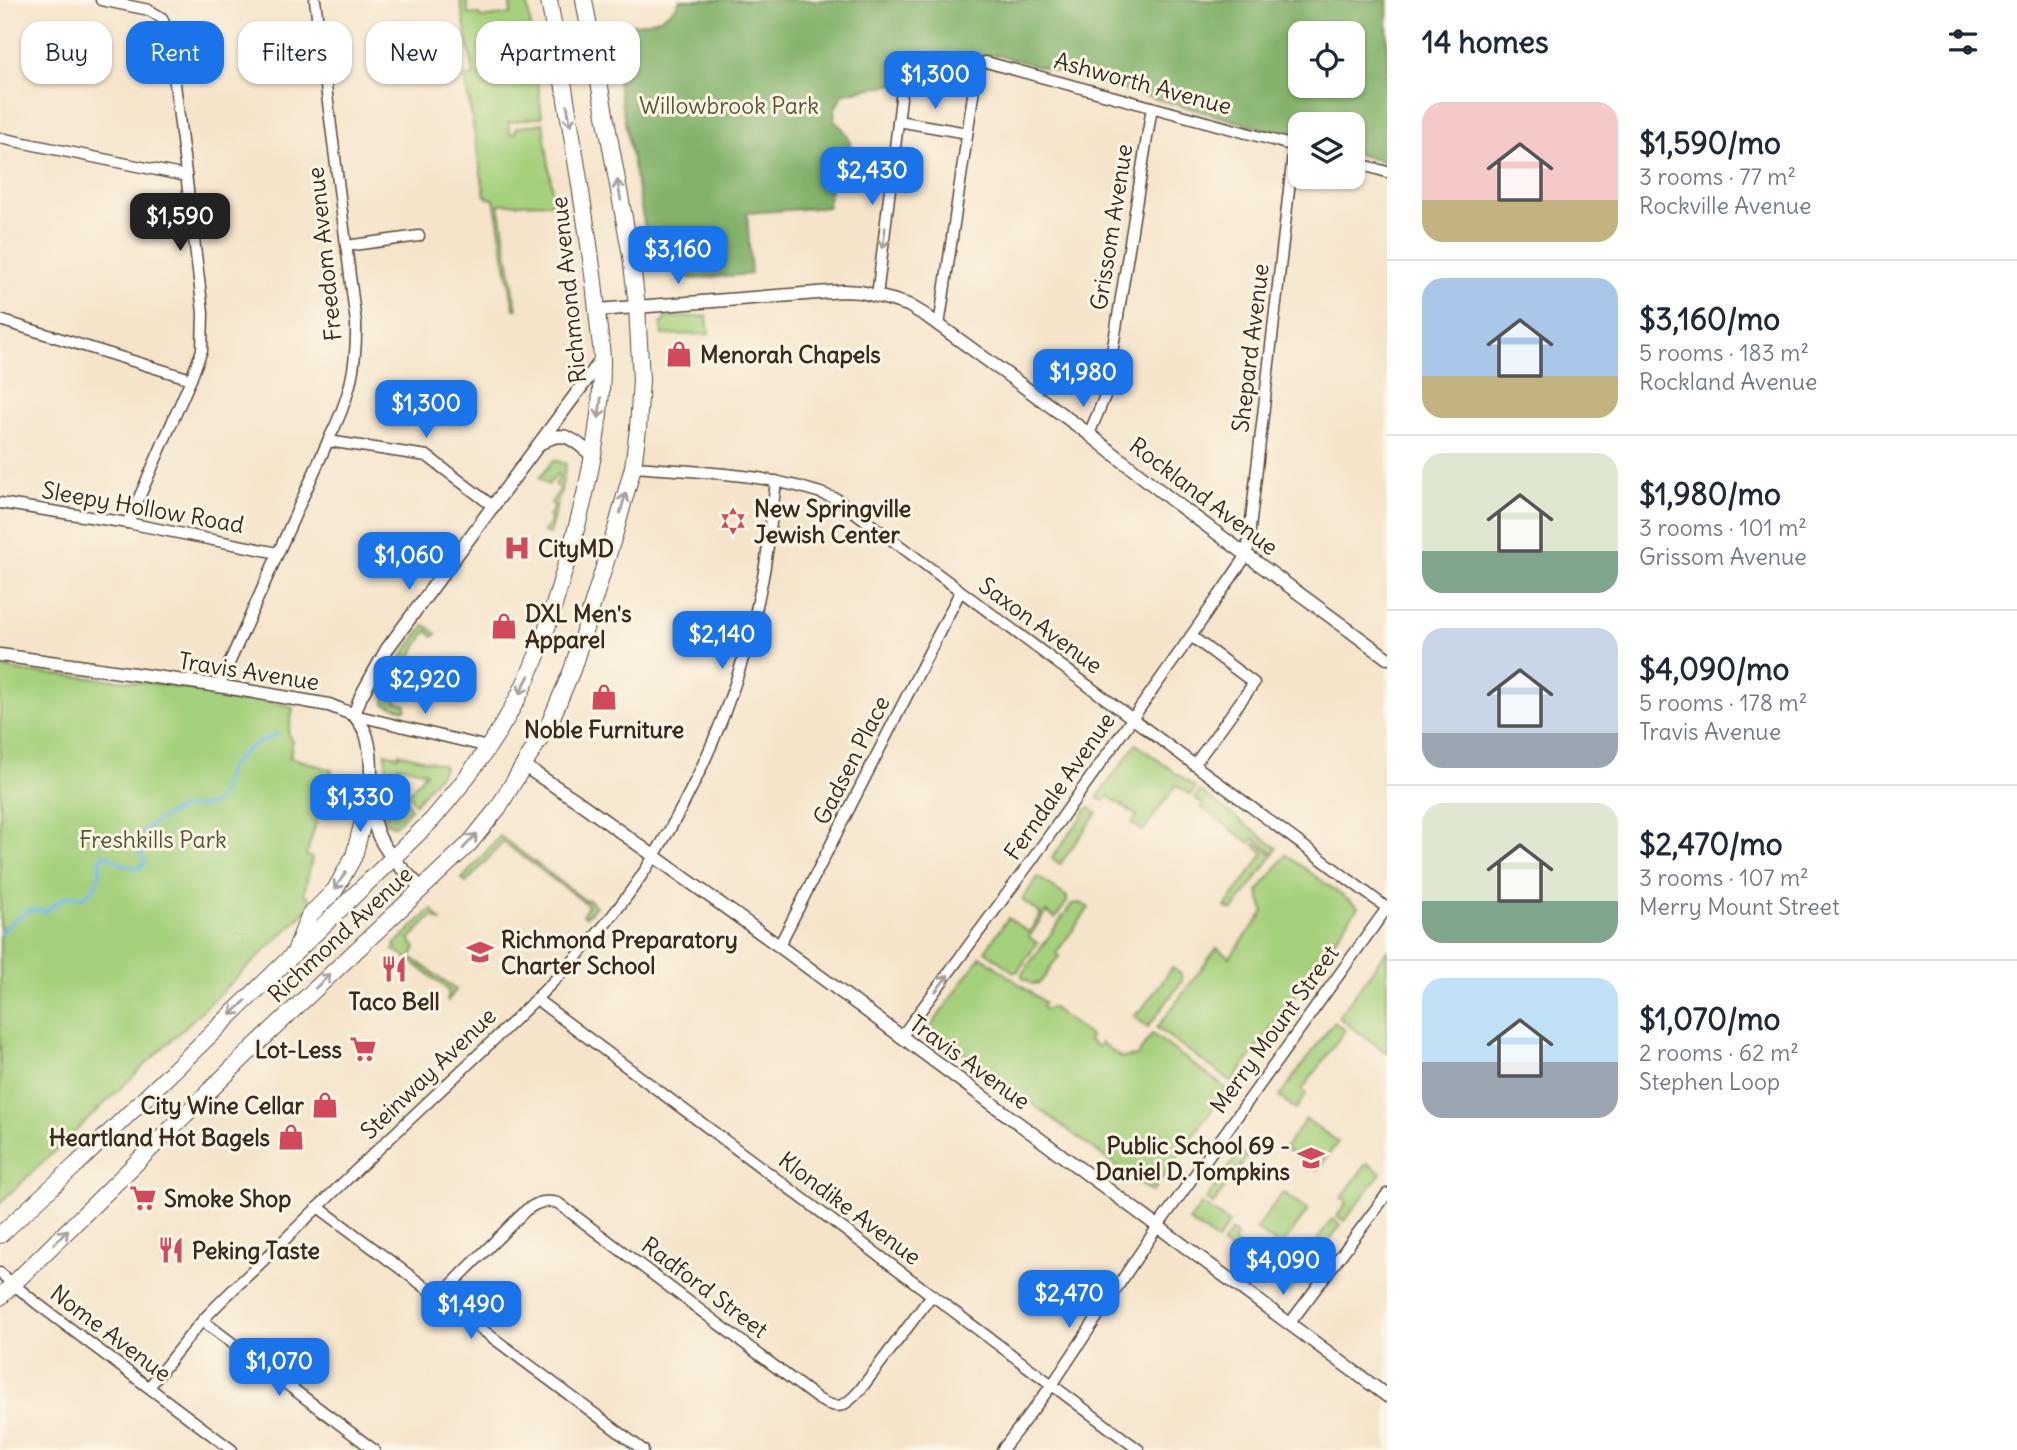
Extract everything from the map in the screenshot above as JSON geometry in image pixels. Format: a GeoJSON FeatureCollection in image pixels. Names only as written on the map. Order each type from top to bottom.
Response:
{"type":"FeatureCollection","features":[{"type":"Feature","properties":{"kind":"main road","name":"Richmond Avenue"},"geometry":{"type":"LineString","coordinates":[[0,1235],[77,1164],[432,820],[464,782],[488,747],[528,677],[557,597],[582,511],[601,405],[602,359],[597,310],[576,159],[549,0]]}},
{"type":"Feature","properties":{"kind":"main road","name":"Richmond Avenue"},"geometry":{"type":"LineString","coordinates":[[0,1297],[256,1045],[469,844],[498,808],[550,722],[572,670],[616,529],[633,467],[638,429],[640,380],[631,256],[584,0]]}},
{"type":"Feature","properties":{"kind":"main road"},"geometry":{"type":"LineString","coordinates":[[295,954],[309,916],[335,890],[354,856],[370,794]]}},
{"type":"Feature","properties":{"kind":"street"},"geometry":{"type":"LineString","coordinates":[[101,0],[149,10],[162,18],[169,35],[203,312],[202,349],[128,523]]}},
{"type":"Feature","properties":{"kind":"street","name":"Freedom Avenue"},"geometry":{"type":"LineString","coordinates":[[219,686],[341,417],[355,369],[356,323],[315,0]]}},
{"type":"Feature","properties":{"kind":"street","name":"Ashworth Avenue"},"geometry":{"type":"LineString","coordinates":[[967,133],[977,68],[986,62],[1288,145]]}},
{"type":"Feature","properties":{"kind":"street"},"geometry":{"type":"LineString","coordinates":[[877,296],[901,98]]}},
{"type":"Feature","properties":{"kind":"street","name":"Grissom Avenue"},"geometry":{"type":"LineString","coordinates":[[1089,434],[1105,396],[1152,107]]}},
{"type":"Feature","properties":{"kind":"street"},"geometry":{"type":"LineString","coordinates":[[898,121],[967,133],[939,326]]}},
{"type":"Feature","properties":{"kind":"street"},"geometry":{"type":"LineString","coordinates":[[0,138],[186,176]]}},
{"type":"Feature","properties":{"kind":"street"},"geometry":{"type":"LineString","coordinates":[[1365,166],[1387,172]]}},
{"type":"Feature","properties":{"kind":"street","name":"Shepard Avenue"},"geometry":{"type":"LineString","coordinates":[[1247,555],[1292,189]]}},
{"type":"Feature","properties":{"kind":"street"},"geometry":{"type":"LineString","coordinates":[[346,246],[419,236]]}},
{"type":"Feature","properties":{"kind":"street","name":"Rockland Avenue"},"geometry":{"type":"LineString","coordinates":[[597,310],[821,292],[852,292],[908,305],[1089,434],[1173,501],[1387,659]]}},
{"type":"Feature","properties":{"kind":"street"},"geometry":{"type":"LineString","coordinates":[[0,320],[191,379]]}},
{"type":"Feature","properties":{"kind":"street"},"geometry":{"type":"LineString","coordinates":[[421,888],[384,848],[376,830],[370,794],[371,775],[366,735],[354,715],[361,696],[387,649],[602,359]]}},
{"type":"Feature","properties":{"kind":"street"},"geometry":{"type":"LineString","coordinates":[[540,444],[558,435],[572,440],[593,456]]}},
{"type":"Feature","properties":{"kind":"street"},"geometry":{"type":"LineString","coordinates":[[328,441],[427,456],[494,507]]}},
{"type":"Feature","properties":{"kind":"street","name":"Saxon Avenue"},"geometry":{"type":"LineString","coordinates":[[633,467],[776,481],[813,489],[837,499],[1387,908]]}},
{"type":"Feature","properties":{"kind":"street","name":"Steinway Avenue"},"geometry":{"type":"LineString","coordinates":[[149,1387],[203,1321],[536,999],[598,933],[654,856],[709,750],[743,658],[763,576],[776,481]]}},
{"type":"Feature","properties":{"kind":"street","name":"Sleepy Hollow Road"},"geometry":{"type":"LineString","coordinates":[[0,503],[128,523],[278,553]]}},
{"type":"Feature","properties":{"kind":"street","name":"Ferndale Avenue"},"geometry":{"type":"LineString","coordinates":[[901,1037],[970,946],[1247,555]]}},
{"type":"Feature","properties":{"kind":"street","name":"Gadsen Place"},"geometry":{"type":"LineString","coordinates":[[779,947],[960,592]]}},
{"type":"Feature","properties":{"kind":"street"},"geometry":{"type":"LineString","coordinates":[[1191,636],[1254,683],[1194,765]]}},
{"type":"Feature","properties":{"kind":"street","name":"Travis Avenue"},"geometry":{"type":"LineString","coordinates":[[0,655],[219,686],[329,705],[354,715],[488,747]]}},
{"type":"Feature","properties":{"kind":"street","name":"Travis Avenue"},"geometry":{"type":"LineString","coordinates":[[524,766],[576,800],[779,947],[1387,1396]]}},
{"type":"Feature","properties":{"kind":"street","name":"Merry Mount Street"},"geometry":{"type":"LineString","coordinates":[[1002,1450],[1052,1385],[1158,1226],[1387,908]]}},
{"type":"Feature","properties":{"kind":"street","name":"Klondike Avenue"},"geometry":{"type":"LineString","coordinates":[[536,999],[1139,1450]]}},
{"type":"Feature","properties":{"kind":"street"},"geometry":{"type":"LineString","coordinates":[[1290,1323],[1387,1194]]}},
{"type":"Feature","properties":{"kind":"street","name":"Radford Street"},"geometry":{"type":"LineString","coordinates":[[439,1297],[526,1210],[537,1202],[558,1203],[818,1399],[828,1405],[840,1406],[850,1401],[860,1390],[932,1295]]}},
{"type":"Feature","properties":{"kind":"street"},"geometry":{"type":"LineString","coordinates":[[318,1207],[643,1450]]}},
{"type":"Feature","properties":{"kind":"street","name":"Nome Avenue"},"geometry":{"type":"LineString","coordinates":[[0,1272],[12,1284],[232,1450]]}},
{"type":"Feature","properties":{"kind":"street"},"geometry":{"type":"LineString","coordinates":[[203,1321],[374,1450]]}},
{"type":"Feature","properties":{"kind":"green space"},"geometry":{"type":"Polygon","coordinates":[[[460,0],[466,0],[469,15],[478,14],[481,18],[511,14],[510,4],[527,1],[530,21],[476,21],[476,84],[538,84],[542,117],[508,122],[510,134],[516,133],[515,128],[543,123],[554,203],[499,204],[517,309],[514,309],[494,199],[485,196],[465,78],[474,76],[460,0]]]}},
{"type":"Feature","properties":{"kind":"green space","name":"Willowbrook Park"},"geometry":{"type":"Polygon","coordinates":[[[680,0],[1387,0],[1387,163],[1365,157],[1365,112],[1288,112],[1288,136],[997,55],[987,56],[975,60],[965,71],[844,93],[835,108],[834,121],[847,134],[850,149],[845,162],[831,174],[828,207],[747,213],[751,274],[692,279],[651,260],[618,84],[640,84],[640,23],[668,14],[680,0]]]}},
{"type":"Feature","properties":{"kind":"green space"},"geometry":{"type":"Polygon","coordinates":[[[707,316],[709,334],[662,335],[661,323],[664,323],[664,318],[707,316]]]}},
{"type":"Feature","properties":{"kind":"green space"},"geometry":{"type":"Polygon","coordinates":[[[554,460],[566,464],[561,490],[549,534],[543,532],[552,520],[548,517],[555,507],[551,503],[561,489],[555,485],[560,476],[557,474],[548,485],[539,478],[554,460]]]}},
{"type":"Feature","properties":{"kind":"green space"},"geometry":{"type":"Polygon","coordinates":[[[425,625],[437,634],[434,636],[427,631],[407,665],[396,702],[406,705],[405,710],[384,704],[394,672],[425,625]]]}},
{"type":"Feature","properties":{"kind":"green space","name":"Freshkills Park"},"geometry":{"type":"Polygon","coordinates":[[[0,667],[26,672],[161,684],[286,705],[293,708],[288,734],[292,742],[290,757],[332,770],[306,856],[312,858],[304,893],[315,903],[0,1203],[0,667]]]}},
{"type":"Feature","properties":{"kind":"green space"},"geometry":{"type":"Polygon","coordinates":[[[1136,744],[1196,788],[1191,795],[1176,785],[1143,831],[1132,823],[1137,816],[1108,796],[1104,801],[1097,798],[1136,744]]]}},
{"type":"Feature","properties":{"kind":"green space"},"geometry":{"type":"Polygon","coordinates":[[[385,753],[398,756],[399,753],[443,765],[444,768],[415,804],[409,793],[426,772],[398,765],[398,778],[387,772],[385,753]]]}},
{"type":"Feature","properties":{"kind":"green space"},"geometry":{"type":"Polygon","coordinates":[[[387,779],[398,788],[398,801],[405,797],[411,809],[395,826],[386,822],[387,779]]]}},
{"type":"Feature","properties":{"kind":"green space"},"geometry":{"type":"Polygon","coordinates":[[[1200,791],[1277,848],[1274,853],[1254,838],[1250,843],[1201,807],[1203,804],[1195,798],[1200,791]]]}},
{"type":"Feature","properties":{"kind":"green space"},"geometry":{"type":"Polygon","coordinates":[[[1089,807],[1097,813],[1060,864],[1052,858],[1089,807]]]}},
{"type":"Feature","properties":{"kind":"green space"},"geometry":{"type":"Polygon","coordinates":[[[500,836],[596,906],[586,917],[583,915],[588,905],[503,842],[466,883],[462,879],[500,836]]]}},
{"type":"Feature","properties":{"kind":"green space"},"geometry":{"type":"Polygon","coordinates":[[[1256,843],[1273,855],[1233,910],[1230,910],[1225,907],[1264,853],[1254,845],[1256,843]]]}},
{"type":"Feature","properties":{"kind":"green space"},"geometry":{"type":"Polygon","coordinates":[[[1286,855],[1358,907],[1232,1082],[1157,1028],[1217,948],[1230,957],[1264,912],[1258,892],[1286,855]]]}},
{"type":"Feature","properties":{"kind":"green space"},"geometry":{"type":"Polygon","coordinates":[[[1038,877],[1067,897],[1067,902],[1055,918],[1046,912],[1029,937],[1037,943],[1018,971],[1014,972],[985,951],[1008,918],[1029,932],[1041,914],[1022,900],[1038,877]]]}},
{"type":"Feature","properties":{"kind":"green space"},"geometry":{"type":"Polygon","coordinates":[[[1081,903],[1089,908],[1056,953],[1059,956],[1042,980],[1032,984],[1022,977],[1022,974],[1072,904],[1081,903]]]}},
{"type":"Feature","properties":{"kind":"green space"},"geometry":{"type":"Polygon","coordinates":[[[432,909],[442,922],[433,916],[409,939],[416,948],[411,957],[456,990],[447,1002],[449,993],[446,988],[393,950],[396,947],[394,945],[432,909]]]}},
{"type":"Feature","properties":{"kind":"green space"},"geometry":{"type":"Polygon","coordinates":[[[1387,950],[1387,1053],[1338,1017],[1387,950]]]}},
{"type":"Feature","properties":{"kind":"green space"},"geometry":{"type":"Polygon","coordinates":[[[981,956],[1045,1003],[1042,1007],[1046,1010],[1051,1007],[1090,1036],[1088,1040],[1098,1047],[1101,1043],[1122,1058],[1137,1056],[1152,1034],[1227,1089],[1152,1192],[930,1028],[981,956]]]}},
{"type":"Feature","properties":{"kind":"green space"},"geometry":{"type":"Polygon","coordinates":[[[1172,968],[1181,974],[1182,981],[1148,1027],[1134,1016],[1172,968]]]}},
{"type":"Feature","properties":{"kind":"green space"},"geometry":{"type":"Polygon","coordinates":[[[1334,1022],[1345,1030],[1302,1090],[1306,1094],[1296,1109],[1279,1097],[1334,1022]]]}},
{"type":"Feature","properties":{"kind":"green space"},"geometry":{"type":"Polygon","coordinates":[[[1306,1119],[1338,1142],[1317,1170],[1285,1148],[1306,1119]]]}},
{"type":"Feature","properties":{"kind":"green space"},"geometry":{"type":"Polygon","coordinates":[[[1240,1152],[1247,1157],[1213,1204],[1206,1199],[1240,1152]]]}},
{"type":"Feature","properties":{"kind":"green space"},"geometry":{"type":"Polygon","coordinates":[[[1367,1163],[1381,1173],[1344,1221],[1337,1216],[1347,1203],[1341,1198],[1367,1163]]]}},
{"type":"Feature","properties":{"kind":"green space"},"geometry":{"type":"Polygon","coordinates":[[[1283,1192],[1308,1210],[1281,1247],[1256,1229],[1283,1192]]]}},
{"type":"Feature","properties":{"kind":"green space"},"geometry":{"type":"Polygon","coordinates":[[[1202,1204],[1229,1223],[1217,1241],[1189,1221],[1202,1204]]]}},
{"type":"Feature","properties":{"kind":"green space"},"geometry":{"type":"Polygon","coordinates":[[[1332,1219],[1341,1225],[1306,1271],[1298,1266],[1332,1219]]]}},
{"type":"Feature","properties":{"kind":"green space"},"geometry":{"type":"Polygon","coordinates":[[[1231,1231],[1237,1236],[1233,1242],[1278,1274],[1286,1264],[1302,1275],[1289,1293],[1222,1245],[1231,1231]]]}},
{"type":"Feature","properties":{"kind":"waterway"},"geometry":{"type":"LineString","coordinates":[[0,932],[26,912],[45,912],[67,896],[85,897],[98,879],[100,857],[104,854],[126,865],[141,867],[145,861],[138,841],[147,828],[178,810],[216,802],[222,792],[227,772],[237,758],[256,744],[278,734]]}},
{"type":"Feature","properties":{"kind":"place","name":"Menorah Chapels"},"geometry":{"type":"Point","coordinates":[679,354]}},
{"type":"Feature","properties":{"kind":"place","name":"New Springville Jewish Center"},"geometry":{"type":"Point","coordinates":[733,521]}},
{"type":"Feature","properties":{"kind":"place","name":"CityMD"},"geometry":{"type":"Point","coordinates":[517,548]}},
{"type":"Feature","properties":{"kind":"place","name":"DXL Men's Apparel"},"geometry":{"type":"Point","coordinates":[504,626]}},
{"type":"Feature","properties":{"kind":"place","name":"Noble Furniture"},"geometry":{"type":"Point","coordinates":[604,697]}},
{"type":"Feature","properties":{"kind":"place","name":"Richmond Preparatory Charter School"},"geometry":{"type":"Point","coordinates":[480,952]}},
{"type":"Feature","properties":{"kind":"place","name":"Taco Bell"},"geometry":{"type":"Point","coordinates":[394,969]}},
{"type":"Feature","properties":{"kind":"place","name":"Lot-Less"},"geometry":{"type":"Point","coordinates":[363,1049]}},
{"type":"Feature","properties":{"kind":"place","name":"City Wine Cellar"},"geometry":{"type":"Point","coordinates":[325,1105]}},
{"type":"Feature","properties":{"kind":"place","name":"Heartland Hot Bagels"},"geometry":{"type":"Point","coordinates":[291,1137]}},
{"type":"Feature","properties":{"kind":"place","name":"Public School 69 - Daniel D. Tompkins"},"geometry":{"type":"Point","coordinates":[1311,1158]}},
{"type":"Feature","properties":{"kind":"place","name":"Smoke Shop"},"geometry":{"type":"Point","coordinates":[143,1198]}},
{"type":"Feature","properties":{"kind":"place","name":"Peking Taste"},"geometry":{"type":"Point","coordinates":[171,1250]}}]}
